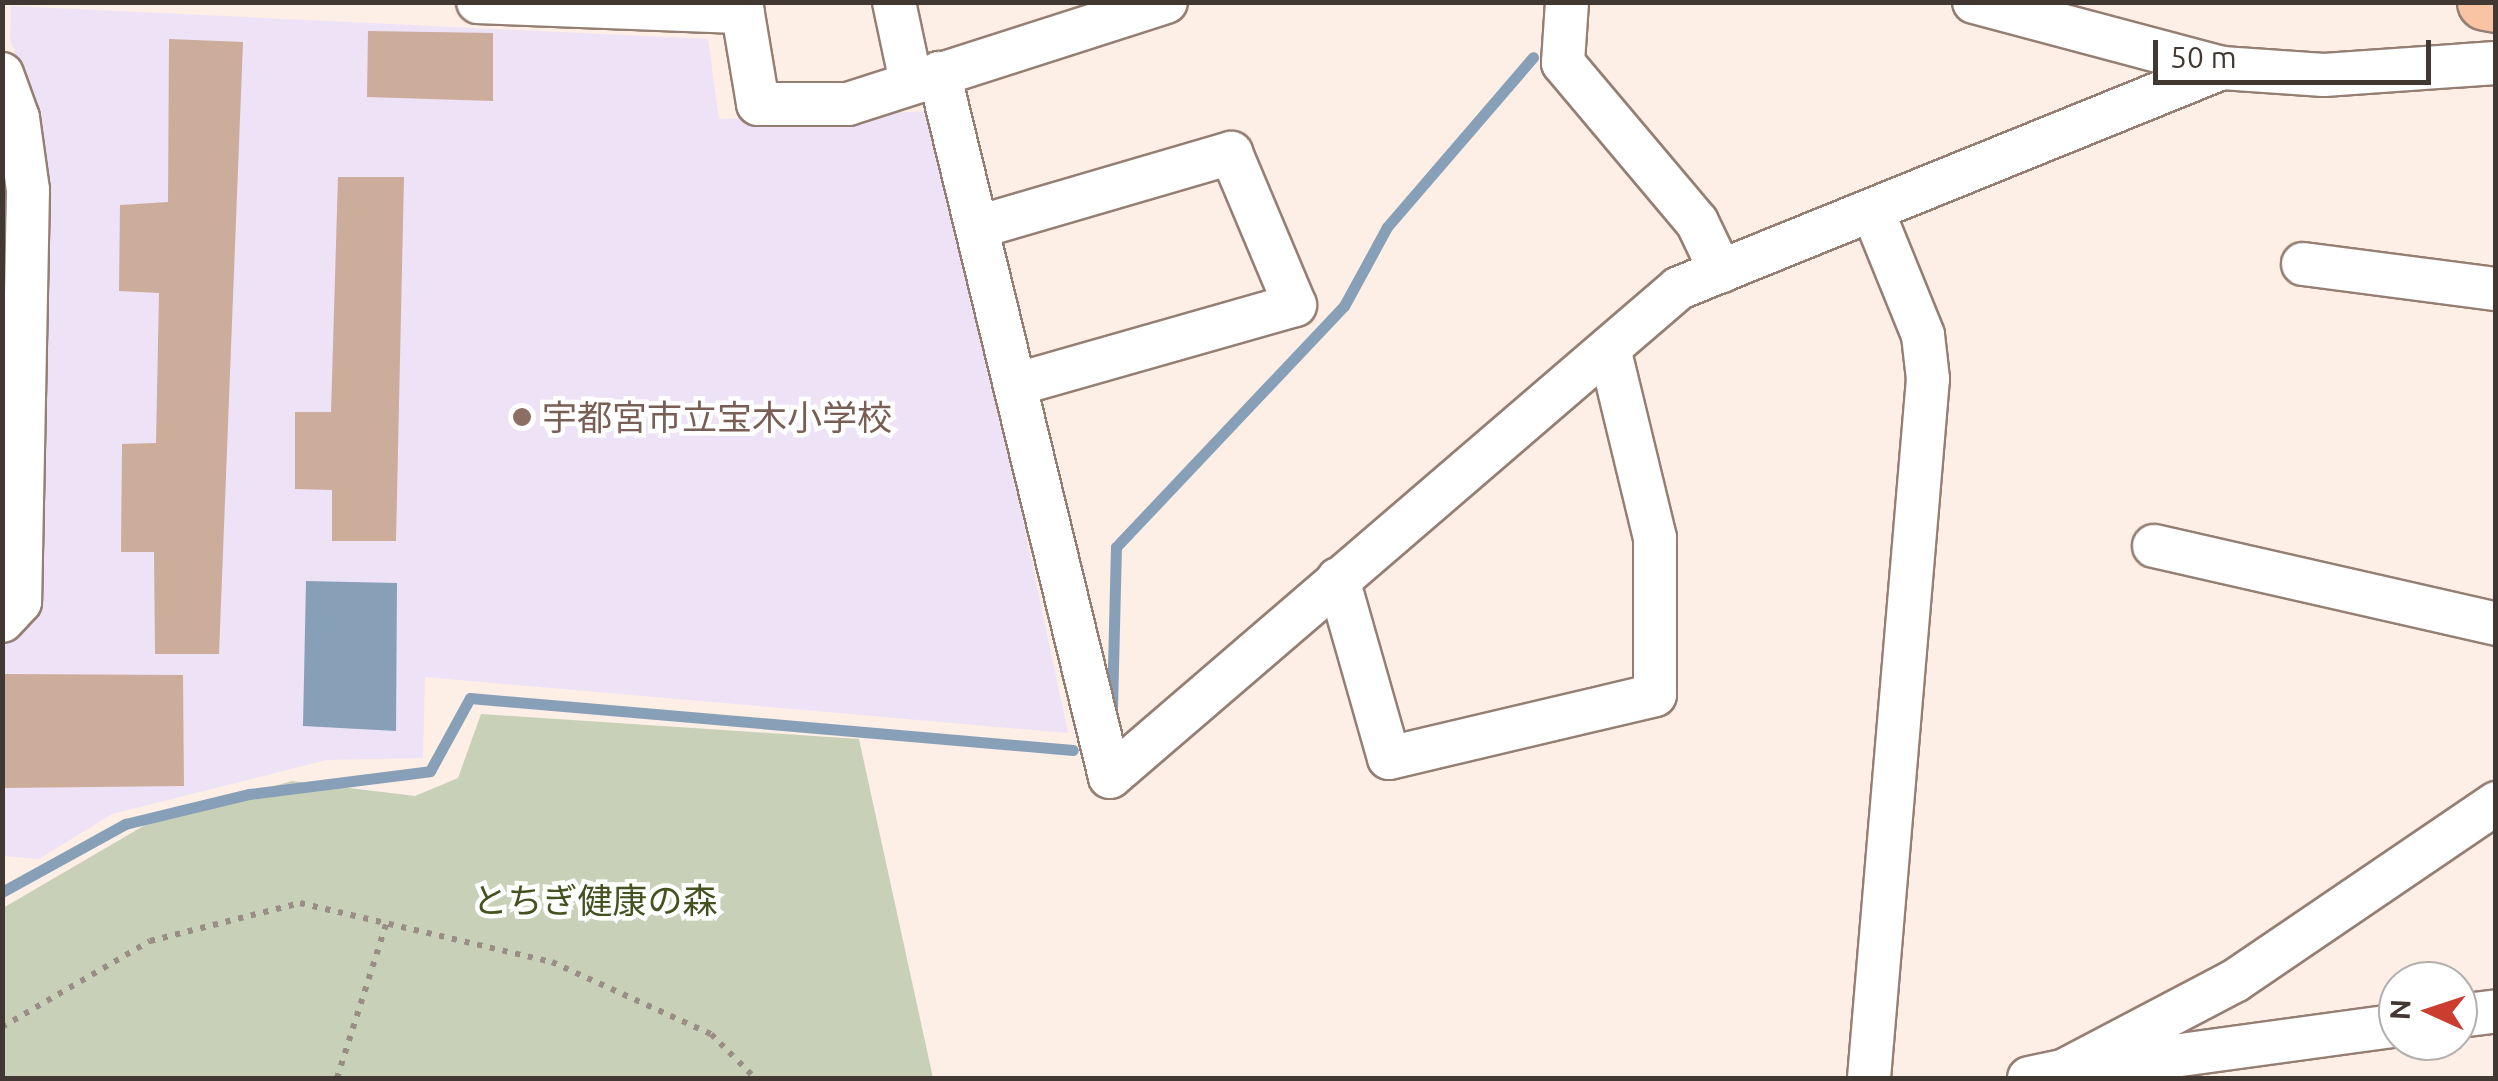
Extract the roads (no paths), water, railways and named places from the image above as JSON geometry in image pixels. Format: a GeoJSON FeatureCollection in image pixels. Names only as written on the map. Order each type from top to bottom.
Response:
{"type":"FeatureCollection","features":[{"type":"Feature","properties":{"kind":"main road"},"geometry":{"type":"LineString","coordinates":[[2485,2],[2496,4]]}},
{"type":"Feature","properties":{"kind":"street"},"geometry":{"type":"LineString","coordinates":[[478,2],[742,8],[758,104],[848,104],[1166,2]]}},
{"type":"Feature","properties":{"kind":"street"},"geometry":{"type":"LineString","coordinates":[[894,2],[978,228],[1110,778],[1680,288],[2222,68]]}},
{"type":"Feature","properties":{"kind":"street"},"geometry":{"type":"LineString","coordinates":[[1567,2],[1564,64],[1697,222],[1721,272]]}},
{"type":"Feature","properties":{"kind":"street"},"geometry":{"type":"LineString","coordinates":[[1974,2],[2222,68],[2324,75],[2496,63]]}},
{"type":"Feature","properties":{"kind":"street"},"geometry":{"type":"LineString","coordinates":[[2,74],[18,118],[20,602],[2,621]]}},
{"type":"Feature","properties":{"kind":"street"},"geometry":{"type":"LineString","coordinates":[[978,228],[1231,152],[1294,305],[1017,384]]}},
{"type":"Feature","properties":{"kind":"street"},"geometry":{"type":"LineString","coordinates":[[1869,1078],[1928,379],[1922,335],[1874,212]]}},
{"type":"Feature","properties":{"kind":"street"},"geometry":{"type":"LineString","coordinates":[[2303,264],[2496,289]]}},
{"type":"Feature","properties":{"kind":"street"},"geometry":{"type":"LineString","coordinates":[[1338,579],[1389,758],[1655,696],[1655,538],[1609,348]]}},
{"type":"Feature","properties":{"kind":"street"},"geometry":{"type":"LineString","coordinates":[[2154,546],[2496,624]]}},
{"type":"Feature","properties":{"kind":"street"},"geometry":{"type":"LineString","coordinates":[[2046,1075],[2236,980],[2496,803]]}},
{"type":"Feature","properties":{"kind":"street"},"geometry":{"type":"LineString","coordinates":[[2046,1075],[2378,1028]]}},
{"type":"Feature","properties":{"kind":"water"},"geometry":{"type":"Polygon","coordinates":[[[306,581],[397,583],[396,731],[303,726],[306,581]]]}},
{"type":"Feature","properties":{"kind":"waterway"},"geometry":{"type":"LineString","coordinates":[[1112,709],[1116,547],[1344,306],[1387,227],[1533,57]]}},
{"type":"Feature","properties":{"kind":"waterway"},"geometry":{"type":"LineString","coordinates":[[2,892],[125,824],[249,794],[430,771],[470,698],[1073,750]]}},
{"type":"Feature","properties":{"kind":"place","name":"宇都宮市立宝木小学校"},"geometry":{"type":"Point","coordinates":[522,417]}},
{"type":"Feature","properties":{"kind":"park label","name":"とちぎ健康の森"},"geometry":{"type":"Point","coordinates":[595,900]}}]}
